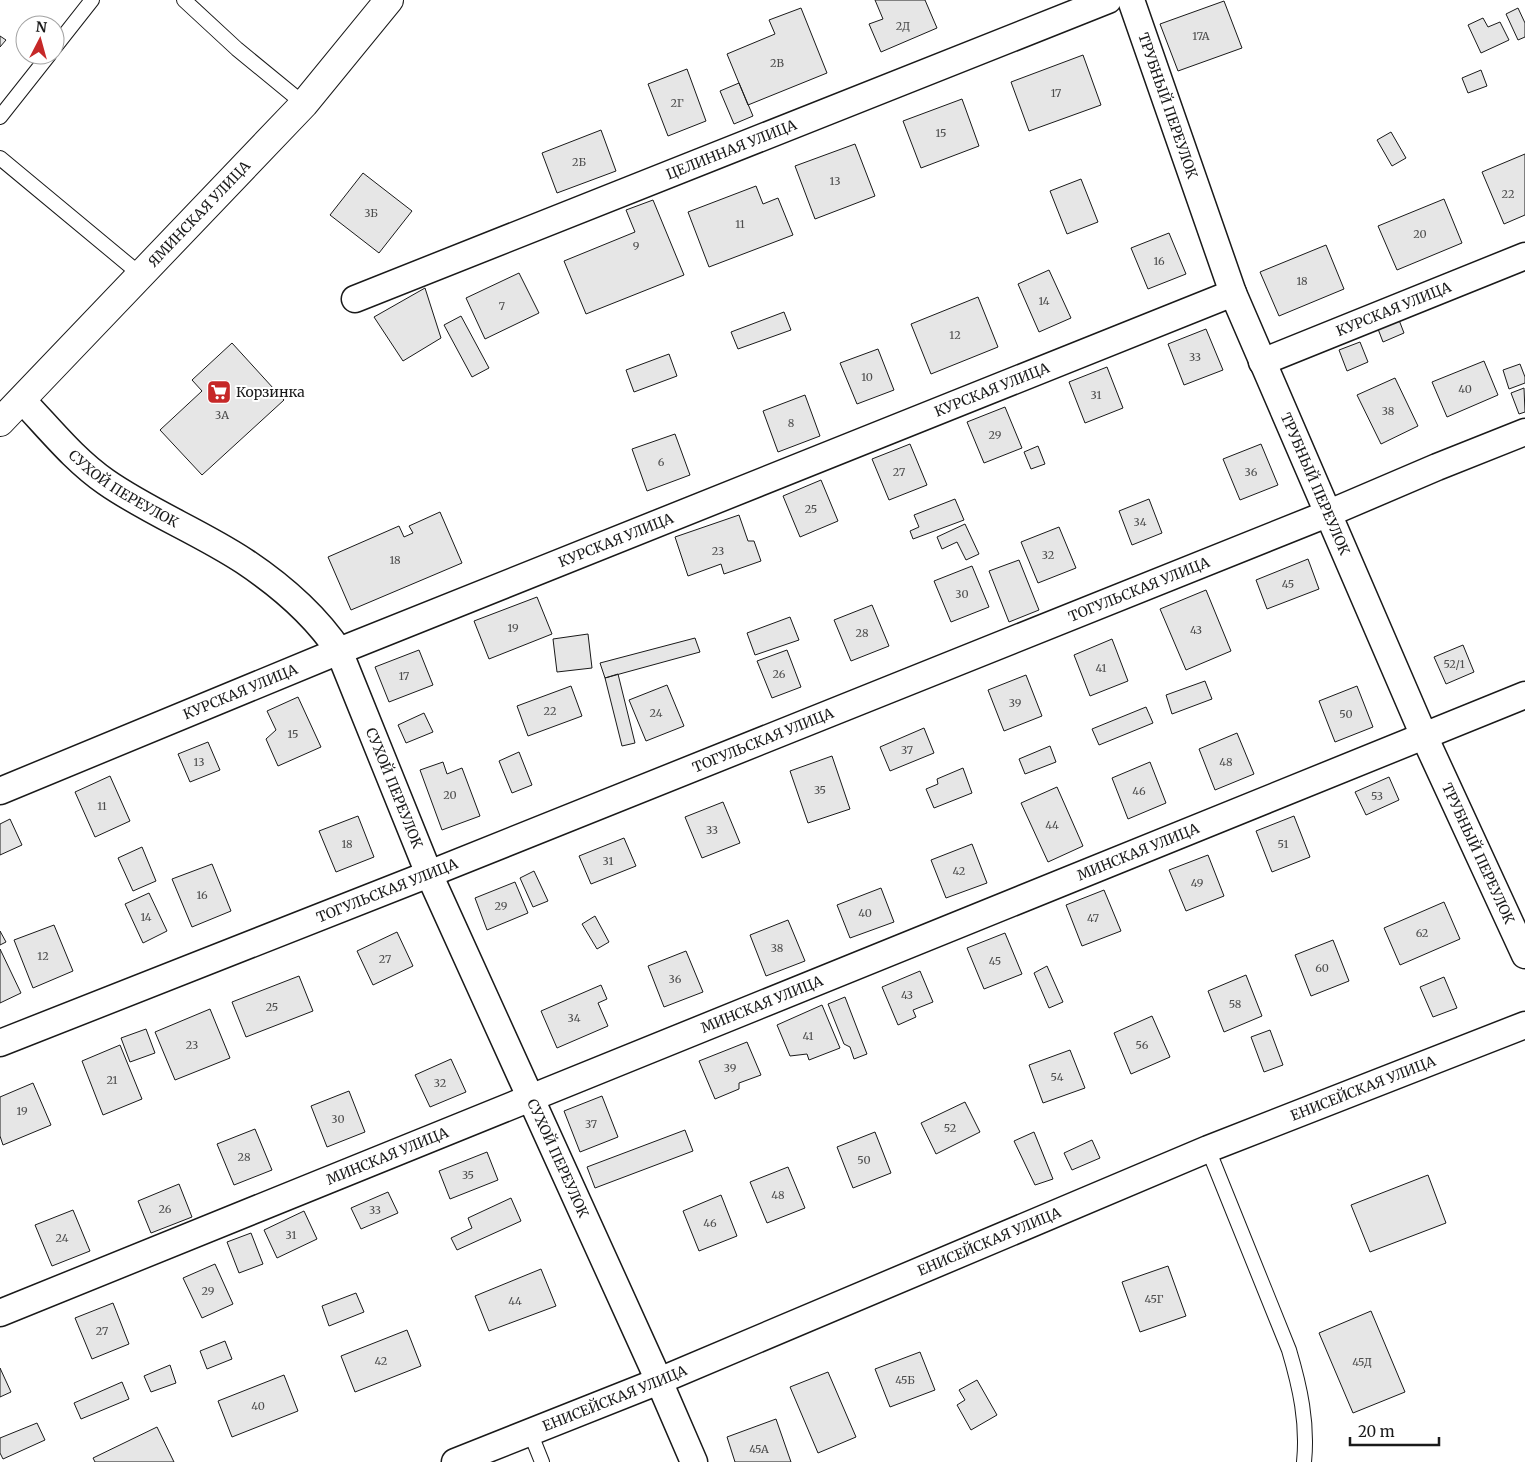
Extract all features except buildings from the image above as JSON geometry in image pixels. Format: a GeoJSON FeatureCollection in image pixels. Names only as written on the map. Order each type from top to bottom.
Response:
{"type":"FeatureCollection","features":[{"type":"Feature","properties":{"kind":"main road","name":"ЯМИНСКАЯ УЛИЦА"},"geometry":{"type":"LineString","coordinates":[[0,422],[304,104],[389,0]]}},
{"type":"Feature","properties":{"kind":"street","name":"ЦЕЛИННАЯ УЛИЦА"},"geometry":{"type":"LineString","coordinates":[[355,299],[1108,0]]}},
{"type":"Feature","properties":{"kind":"street","name":"ТРУБНЫЙ ПЕРЕУЛОК"},"geometry":{"type":"LineString","coordinates":[[1131,0],[1233,293],[1424,736],[1525,955]]}},
{"type":"Feature","properties":{"kind":"street","name":"КУРСКАЯ УЛИЦА"},"geometry":{"type":"LineString","coordinates":[[1262,362],[1525,256]]}},
{"type":"Feature","properties":{"kind":"street","name":"КУРСКАЯ УЛИЦА"},"geometry":{"type":"LineString","coordinates":[[0,791],[339,651],[1233,293]]}},
{"type":"Feature","properties":{"kind":"street","name":"СУХОЙ ПЕРЕУЛОК"},"geometry":{"type":"LineString","coordinates":[[22,400],[84,466],[129,497],[243,560],[299,604],[327,633],[339,651],[429,874],[694,1462]]}},
{"type":"Feature","properties":{"kind":"street","name":"ТОГУЛЬСКАЯ УЛИЦА"},"geometry":{"type":"LineString","coordinates":[[0,1042],[429,874],[1327,514],[1525,432]]}},
{"type":"Feature","properties":{"kind":"street","name":"МИНСКАЯ УЛИЦА"},"geometry":{"type":"LineString","coordinates":[[0,1313],[1525,695]]}},
{"type":"Feature","properties":{"kind":"street","name":"ЕНИСЕЙСКАЯ УЛИЦА"},"geometry":{"type":"LineString","coordinates":[[455,1462],[659,1381],[1208,1149],[1525,1025]]}},
{"type":"Feature","properties":{"kind":"lane"},"geometry":{"type":"LineString","coordinates":[[65,34],[92,0]]}},
{"type":"Feature","properties":{"kind":"lane"},"geometry":{"type":"LineString","coordinates":[[184,0],[237,49],[304,104]]}},
{"type":"Feature","properties":{"kind":"lane"},"geometry":{"type":"LineString","coordinates":[[0,117],[41,65]]}},
{"type":"Feature","properties":{"kind":"lane"},"geometry":{"type":"LineString","coordinates":[[0,158],[141,275]]}},
{"type":"Feature","properties":{"kind":"lane"},"geometry":{"type":"LineString","coordinates":[[1208,1149],[1289,1350],[1304,1412],[1306,1440],[1304,1462]]}},
{"type":"Feature","properties":{"kind":"lane"},"geometry":{"type":"LineString","coordinates":[[530,1432],[542,1462]]}},
{"type":"Feature","properties":{"kind":"place","name":"Корзинка"},"geometry":{"type":"Point","coordinates":[219,392]}}]}
